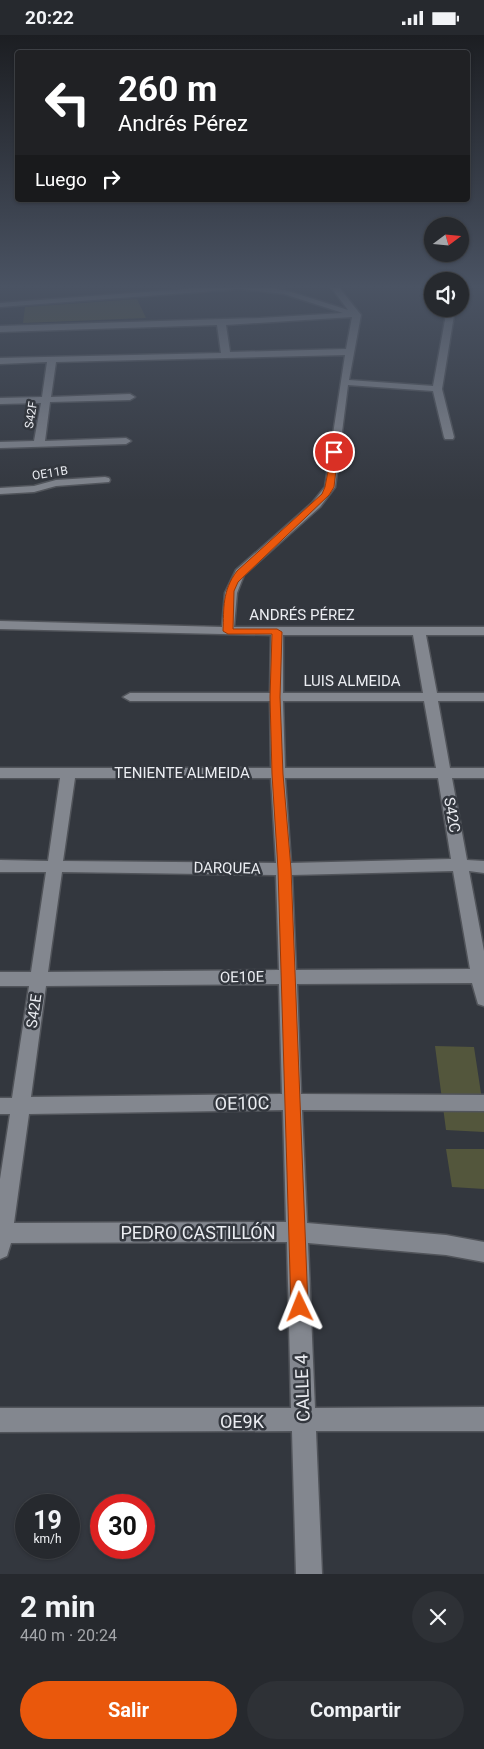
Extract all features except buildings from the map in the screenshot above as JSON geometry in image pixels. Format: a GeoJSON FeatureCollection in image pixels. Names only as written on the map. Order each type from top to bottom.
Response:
{"type":"FeatureCollection","features":[{"type":"Feature","properties":{"kind":"street"},"geometry":{"type":"LineString","coordinates":[[0,361],[115,358]]}},
{"type":"Feature","properties":{"kind":"street"},"geometry":{"type":"LineString","coordinates":[[228,631],[230,591],[234,581],[240,573],[316,505],[330,487],[349,358]]}},
{"type":"Feature","properties":{"kind":"street"},"geometry":{"type":"LineString","coordinates":[[442,358],[437,389],[449,437]]}},
{"type":"Feature","properties":{"kind":"street","name":"S42F"},"geometry":{"type":"LineString","coordinates":[[39,444],[52,360]]}},
{"type":"Feature","properties":{"kind":"street"},"geometry":{"type":"LineString","coordinates":[[344,382],[437,389]]}},
{"type":"Feature","properties":{"kind":"street"},"geometry":{"type":"LineString","coordinates":[[0,401],[130,397]]}},
{"type":"Feature","properties":{"kind":"street"},"geometry":{"type":"LineString","coordinates":[[0,445],[126,441]]}},
{"type":"Feature","properties":{"kind":"street","name":"OE11B"},"geometry":{"type":"LineString","coordinates":[[0,491],[34,489],[56,483],[105,480]]}},
{"type":"Feature","properties":{"kind":"street","name":"ANDRÉS PÉREZ"},"geometry":{"type":"LineString","coordinates":[[0,625],[277,632],[484,631]]}},
{"type":"Feature","properties":{"kind":"street","name":"CALLE 4"},"geometry":{"type":"LineString","coordinates":[[277,632],[275,697],[277,774],[284,869],[309,1574]]}},
{"type":"Feature","properties":{"kind":"street","name":"S42C"},"geometry":{"type":"LineString","coordinates":[[419,632],[460,865],[482,976],[484,999]]}},
{"type":"Feature","properties":{"kind":"street","name":"LUIS ALMEIDA"},"geometry":{"type":"LineString","coordinates":[[130,697],[484,697]]}},
{"type":"Feature","properties":{"kind":"street","name":"TENIENTE ALMEIDA"},"geometry":{"type":"LineString","coordinates":[[0,773],[484,773]]}},
{"type":"Feature","properties":{"kind":"street","name":"S42E"},"geometry":{"type":"LineString","coordinates":[[1,1238],[68,773]]}},
{"type":"Feature","properties":{"kind":"street","name":"DARQUEA"},"geometry":{"type":"LineString","coordinates":[[0,866],[284,869],[460,865],[484,867]]}},
{"type":"Feature","properties":{"kind":"street","name":"OE10E"},"geometry":{"type":"LineString","coordinates":[[0,979],[482,976]]}},
{"type":"Feature","properties":{"kind":"street","name":"OE10C"},"geometry":{"type":"LineString","coordinates":[[0,1106],[293,1102],[484,1103]]}},
{"type":"Feature","properties":{"kind":"street","name":"PEDRO CASTILLÓN"},"geometry":{"type":"LineString","coordinates":[[1,1238],[298,1232],[446,1245],[484,1252]]}},
{"type":"Feature","properties":{"kind":"street","name":"OE9K"},"geometry":{"type":"LineString","coordinates":[[0,1420],[303,1421],[484,1419]]}},
{"type":"Feature","properties":{"kind":"green space"},"geometry":{"type":"Polygon","coordinates":[[[435,1046],[474,1047],[484,1113],[484,1132],[446,1130],[435,1046]]]}},
{"type":"Feature","properties":{"kind":"green space"},"geometry":{"type":"Polygon","coordinates":[[[446,1149],[484,1149],[484,1189],[452,1187],[446,1149]]]}},
{"type":"Feature","properties":{"kind":"route"},"geometry":{"type":"LineString","coordinates":[[300,1307],[284,869],[277,774],[275,697],[277,632],[228,631],[230,591],[234,581],[240,573],[325,495],[330,487],[334,452]]}}]}
